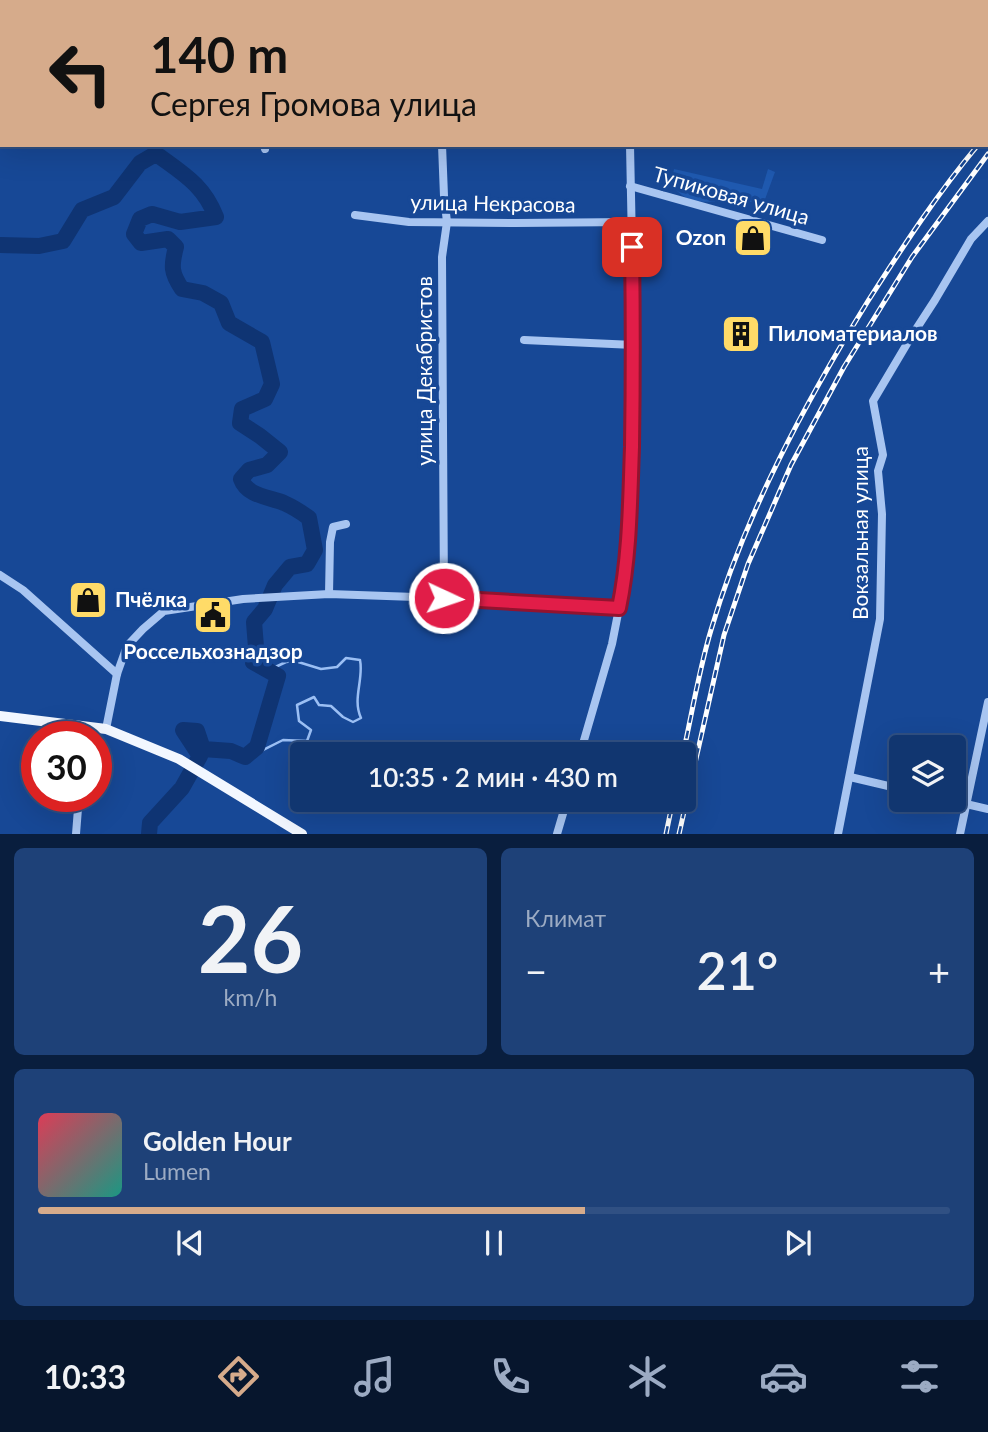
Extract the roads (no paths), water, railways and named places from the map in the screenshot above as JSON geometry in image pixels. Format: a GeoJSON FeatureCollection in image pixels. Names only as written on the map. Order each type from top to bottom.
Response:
{"type":"FeatureCollection","features":[{"type":"Feature","properties":{"kind":"main road"},"geometry":{"type":"LineString","coordinates":[[0,716],[27,721]]}},
{"type":"Feature","properties":{"kind":"main road"},"geometry":{"type":"LineString","coordinates":[[112,731],[179,759],[302,834]]}},
{"type":"Feature","properties":{"kind":"street","name":"улица Декабристов"},"geometry":{"type":"LineString","coordinates":[[442,147],[447,222],[442,271],[444,598]]}},
{"type":"Feature","properties":{"kind":"street"},"geometry":{"type":"LineString","coordinates":[[583,742],[612,644],[626,573],[634,345],[630,147]]}},
{"type":"Feature","properties":{"kind":"street","name":"Тупиковая улица"},"geometry":{"type":"LineString","coordinates":[[630,186],[822,240]]}},
{"type":"Feature","properties":{"kind":"street","name":"улица Некрасова"},"geometry":{"type":"LineString","coordinates":[[355,215],[409,222],[631,222]]}},
{"type":"Feature","properties":{"kind":"street","name":"Вокзальная улица"},"geometry":{"type":"LineString","coordinates":[[838,834],[880,619],[882,514],[878,471],[883,455],[873,401],[971,239],[988,221]]}},
{"type":"Feature","properties":{"kind":"street"},"geometry":{"type":"LineString","coordinates":[[524,340],[634,345]]}},
{"type":"Feature","properties":{"kind":"street"},"geometry":{"type":"LineString","coordinates":[[329,594],[332,534],[334,527],[346,524]]}},
{"type":"Feature","properties":{"kind":"street"},"geometry":{"type":"LineString","coordinates":[[0,575],[23,590],[117,674]]}},
{"type":"Feature","properties":{"kind":"street"},"geometry":{"type":"LineString","coordinates":[[108,721],[117,674],[127,646],[164,611],[263,597],[329,594],[619,608]]}},
{"type":"Feature","properties":{"kind":"street"},"geometry":{"type":"LineString","coordinates":[[988,702],[966,804],[988,809]]}},
{"type":"Feature","properties":{"kind":"street"},"geometry":{"type":"LineString","coordinates":[[850,777],[889,786]]}},
{"type":"Feature","properties":{"kind":"street"},"geometry":{"type":"LineString","coordinates":[[76,834],[78,812]]}},
{"type":"Feature","properties":{"kind":"street"},"geometry":{"type":"LineString","coordinates":[[557,834],[563,812]]}},
{"type":"Feature","properties":{"kind":"street"},"geometry":{"type":"LineString","coordinates":[[960,834],[964,812]]}},
{"type":"Feature","properties":{"kind":"waterway"},"geometry":{"type":"LineString","coordinates":[[0,245],[39,246],[63,241],[82,210],[114,197],[140,163],[152,156],[159,156],[193,182],[206,197],[216,217],[180,222],[152,214],[140,219],[134,234],[141,243],[168,239],[176,247],[173,269],[182,289],[203,293],[221,303],[229,323],[262,342],[272,384],[265,399],[242,409],[240,423],[280,452],[267,465],[249,470],[241,479],[253,492],[284,503],[309,518],[315,550],[307,564],[290,567],[275,585],[265,609],[254,622],[256,647],[253,662],[278,676],[257,747],[245,757],[231,751],[203,749],[197,731],[183,730],[200,756],[182,788],[150,823],[149,834]]}},
{"type":"Feature","properties":{"kind":"waterway"},"geometry":{"type":"LineString","coordinates":[[245,757],[283,740],[307,741],[311,730],[299,721],[297,705],[314,697],[319,705],[331,706],[353,722],[361,718],[358,704],[360,660],[346,658],[337,667],[321,669],[295,661],[269,670]]}},
{"type":"Feature","properties":{"kind":"railway"},"geometry":{"type":"LineString","coordinates":[[686,742],[703,660],[725,587],[741,544],[779,460],[868,301],[934,202],[976,147]]}},
{"type":"Feature","properties":{"kind":"railway"},"geometry":{"type":"LineString","coordinates":[[679,834],[724,635],[748,564],[791,465],[844,367],[912,257],[988,154]]}},
{"type":"Feature","properties":{"kind":"railway"},"geometry":{"type":"LineString","coordinates":[[666,834],[671,812]]}},
{"type":"Feature","properties":{"kind":"place","name":"Ozon"},"geometry":{"type":"Point","coordinates":[753,238]}},
{"type":"Feature","properties":{"kind":"place","name":"Пиломатериалов"},"geometry":{"type":"Point","coordinates":[741,334]}},
{"type":"Feature","properties":{"kind":"place","name":"Пчёлка"},"geometry":{"type":"Point","coordinates":[88,600]}},
{"type":"Feature","properties":{"kind":"place","name":"Россельхознадзор"},"geometry":{"type":"Point","coordinates":[213,615]}}]}
